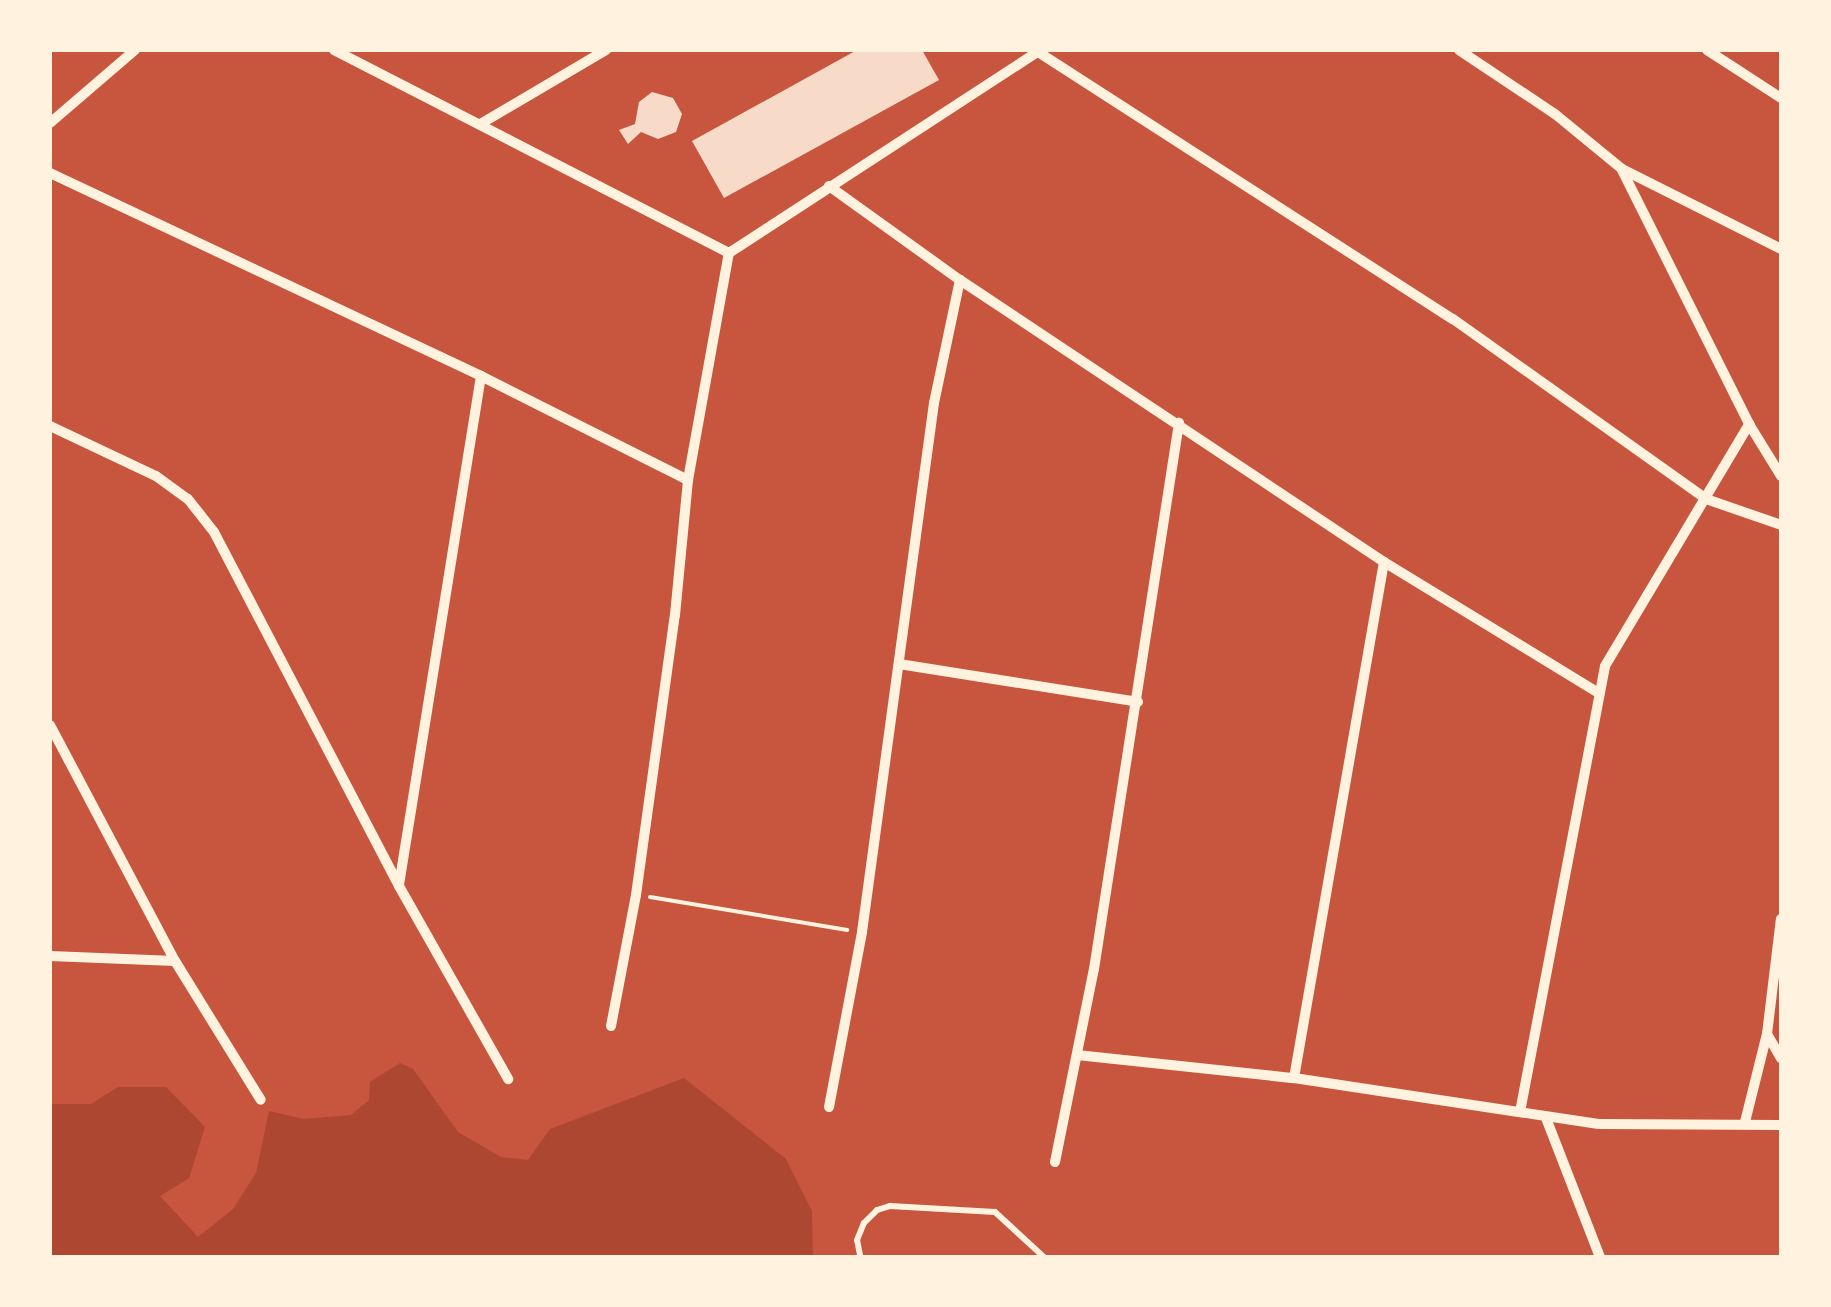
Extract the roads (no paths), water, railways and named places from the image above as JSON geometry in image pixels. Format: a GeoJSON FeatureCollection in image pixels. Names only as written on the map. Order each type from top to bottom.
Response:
{"type":"FeatureCollection","features":[{"type":"Feature","properties":{"kind":"street"},"geometry":{"type":"LineString","coordinates":[[50,123],[135,50]]}},
{"type":"Feature","properties":{"kind":"street"},"geometry":{"type":"LineString","coordinates":[[334,50],[730,252]]}},
{"type":"Feature","properties":{"kind":"street"},"geometry":{"type":"LineString","coordinates":[[482,123],[606,50]]}},
{"type":"Feature","properties":{"kind":"street"},"geometry":{"type":"LineString","coordinates":[[1459,50],[1555,114],[1622,169],[1781,250]]}},
{"type":"Feature","properties":{"kind":"street"},"geometry":{"type":"LineString","coordinates":[[1706,50],[1781,98]]}},
{"type":"Feature","properties":{"kind":"street"},"geometry":{"type":"LineString","coordinates":[[610,1026],[636,895],[675,615],[688,480],[730,252],[1036,51],[1454,319],[1706,499],[1781,525]]}},
{"type":"Feature","properties":{"kind":"street"},"geometry":{"type":"LineString","coordinates":[[1622,169],[1749,424],[1781,476]]}},
{"type":"Feature","properties":{"kind":"street"},"geometry":{"type":"LineString","coordinates":[[50,173],[481,376],[688,480]]}},
{"type":"Feature","properties":{"kind":"street"},"geometry":{"type":"LineString","coordinates":[[828,186],[960,280],[1384,562],[1597,692]]}},
{"type":"Feature","properties":{"kind":"street"},"geometry":{"type":"LineString","coordinates":[[829,1107],[862,932],[934,403],[960,280]]}},
{"type":"Feature","properties":{"kind":"street"},"geometry":{"type":"LineString","coordinates":[[399,886],[481,376]]}},
{"type":"Feature","properties":{"kind":"street"},"geometry":{"type":"LineString","coordinates":[[1055,1162],[1138,702],[1179,423]]}},
{"type":"Feature","properties":{"kind":"street"},"geometry":{"type":"LineString","coordinates":[[1520,1112],[1597,692],[1614,648],[1749,424]]}},
{"type":"Feature","properties":{"kind":"street"},"geometry":{"type":"LineString","coordinates":[[50,426],[156,476],[188,499],[214,532],[399,886],[508,1079]]}},
{"type":"Feature","properties":{"kind":"street"},"geometry":{"type":"LineString","coordinates":[[1294,1078],[1384,562]]}},
{"type":"Feature","properties":{"kind":"street"},"geometry":{"type":"LineString","coordinates":[[899,664],[1138,702]]}},
{"type":"Feature","properties":{"kind":"street"},"geometry":{"type":"LineString","coordinates":[[50,725],[175,961],[261,1100]]}},
{"type":"Feature","properties":{"kind":"street"},"geometry":{"type":"LineString","coordinates":[[1745,1122],[1768,1034],[1781,919]]}},
{"type":"Feature","properties":{"kind":"street"},"geometry":{"type":"LineString","coordinates":[[50,956],[175,961]]}},
{"type":"Feature","properties":{"kind":"street"},"geometry":{"type":"LineString","coordinates":[[1768,1034],[1781,1058]]}},
{"type":"Feature","properties":{"kind":"street"},"geometry":{"type":"LineString","coordinates":[[1077,1055],[1294,1078],[1546,1118],[1618,1124],[1781,1125]]}},
{"type":"Feature","properties":{"kind":"street"},"geometry":{"type":"LineString","coordinates":[[1546,1118],[1600,1257]]}},
{"type":"Feature","properties":{"kind":"lane"},"geometry":{"type":"LineString","coordinates":[[860,1255],[857,1240],[864,1223],[877,1210],[890,1206],[995,1212],[1044,1257]]}}]}
